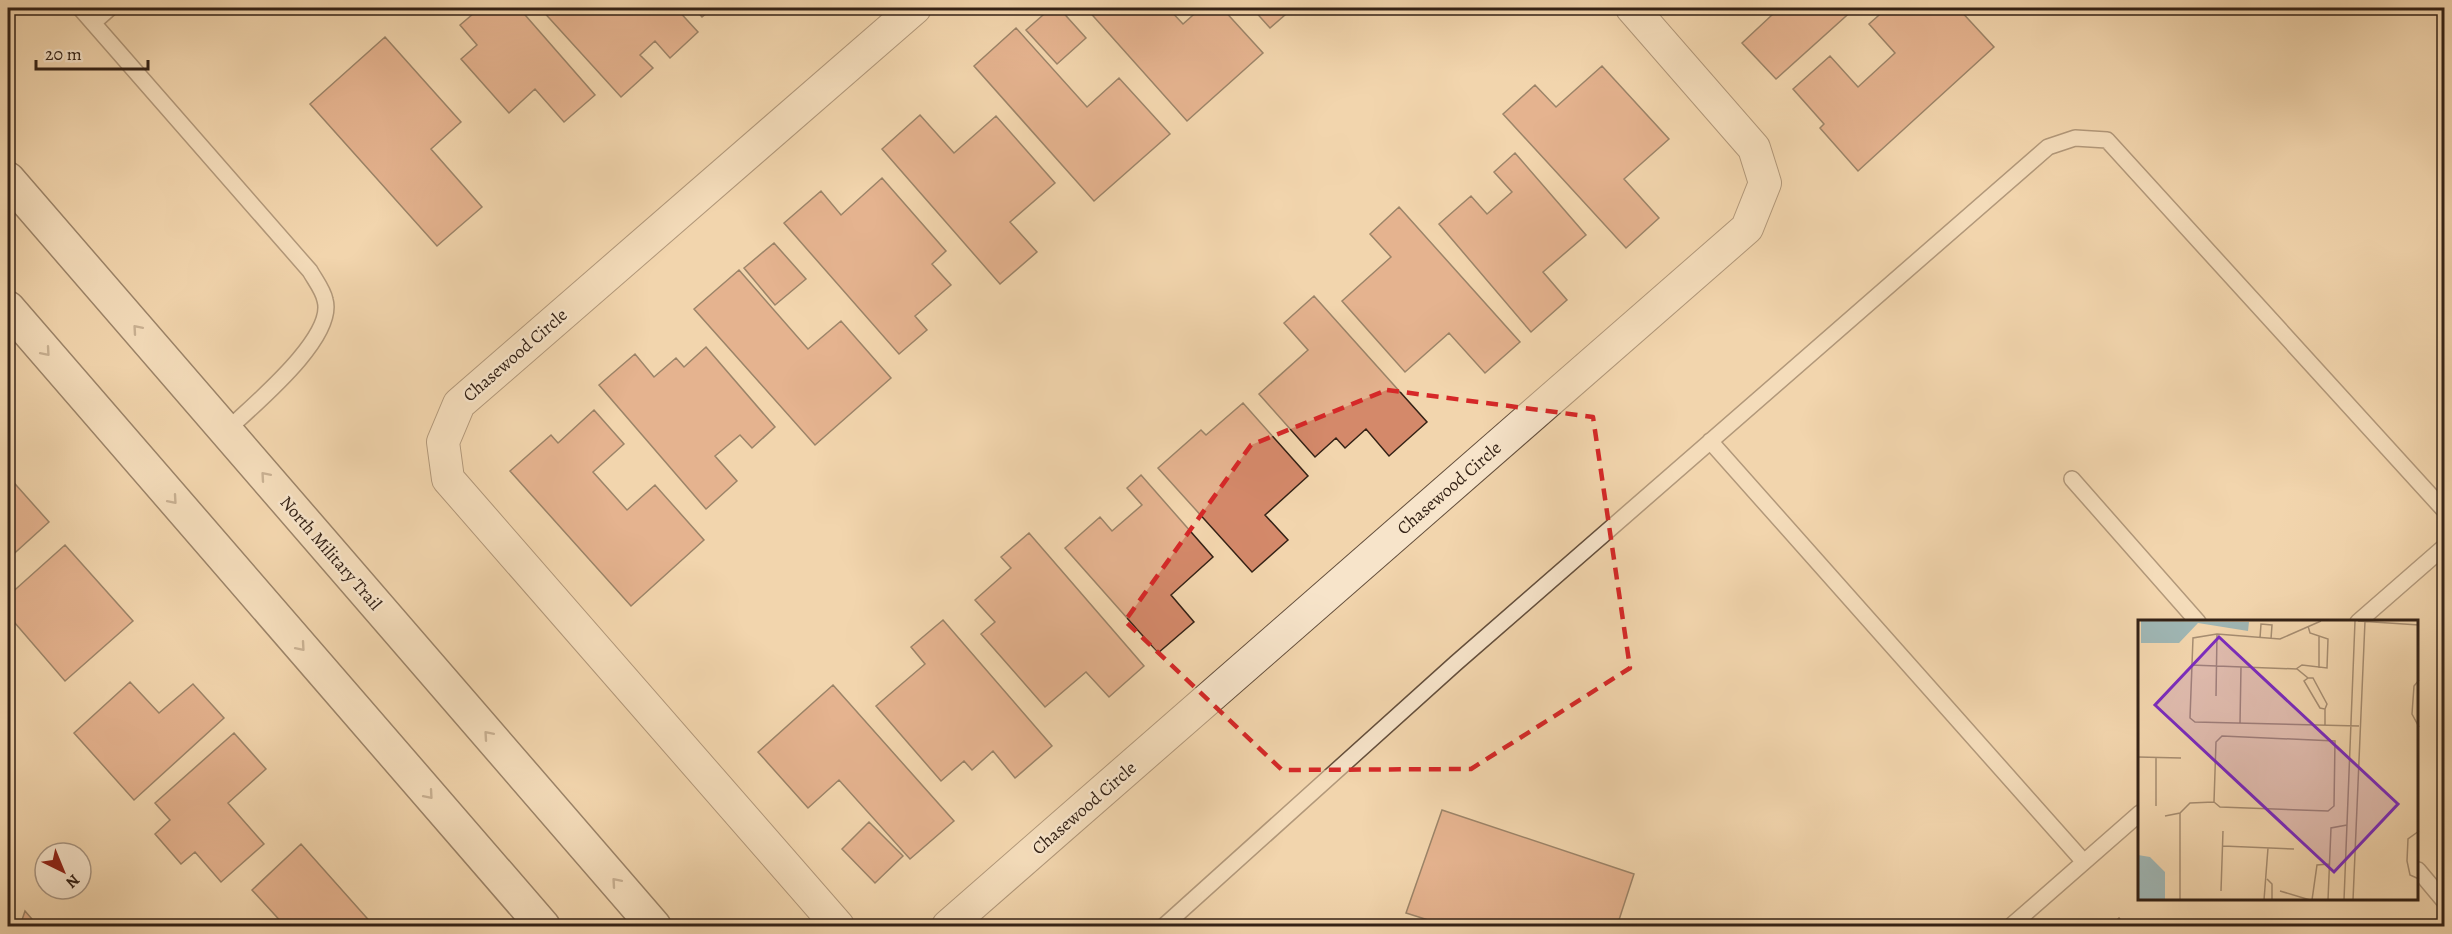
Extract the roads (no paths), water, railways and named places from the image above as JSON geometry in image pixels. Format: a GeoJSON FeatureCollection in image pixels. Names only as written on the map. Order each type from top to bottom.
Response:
{"type":"FeatureCollection","features":[{"type":"Feature","properties":{"kind":"main road","name":"North Military Trail"},"geometry":{"type":"LineString","coordinates":[[8,179],[654,927]]}},
{"type":"Feature","properties":{"kind":"main road"},"geometry":{"type":"LineString","coordinates":[[8,308],[543,927]]}},
{"type":"Feature","properties":{"kind":"street","name":"Chasewood Circle"},"geometry":{"type":"LineString","coordinates":[[838,927],[448,479],[443,442],[459,404],[915,8]]}},
{"type":"Feature","properties":{"kind":"street","name":"Chasewood Circle"},"geometry":{"type":"LineString","coordinates":[[948,927],[1747,228],[1765,183],[1754,148],[1632,8]]}},
{"type":"Feature","properties":{"kind":"lane"},"geometry":{"type":"LineString","coordinates":[[80,8],[310,272],[326,301],[323,325],[314,342],[294,366],[225,431]]}},
{"type":"Feature","properties":{"kind":"lane"},"geometry":{"type":"LineString","coordinates":[[93,23],[110,8]]}},
{"type":"Feature","properties":{"kind":"lane"},"geometry":{"type":"LineString","coordinates":[[1164,927],[1456,663],[2048,147],[2075,138],[2107,140],[2445,510]]}},
{"type":"Feature","properties":{"kind":"lane"},"geometry":{"type":"LineString","coordinates":[[1710,441],[2084,862]]}},
{"type":"Feature","properties":{"kind":"lane"},"geometry":{"type":"LineString","coordinates":[[2072,479],[2196,620]]}},
{"type":"Feature","properties":{"kind":"lane"},"geometry":{"type":"LineString","coordinates":[[2360,620],[2445,547]]}},
{"type":"Feature","properties":{"kind":"lane"},"geometry":{"type":"LineString","coordinates":[[2011,927],[2138,815]]}},
{"type":"Feature","properties":{"kind":"lane"},"geometry":{"type":"LineString","coordinates":[[2419,871],[2445,901]]}}]}
